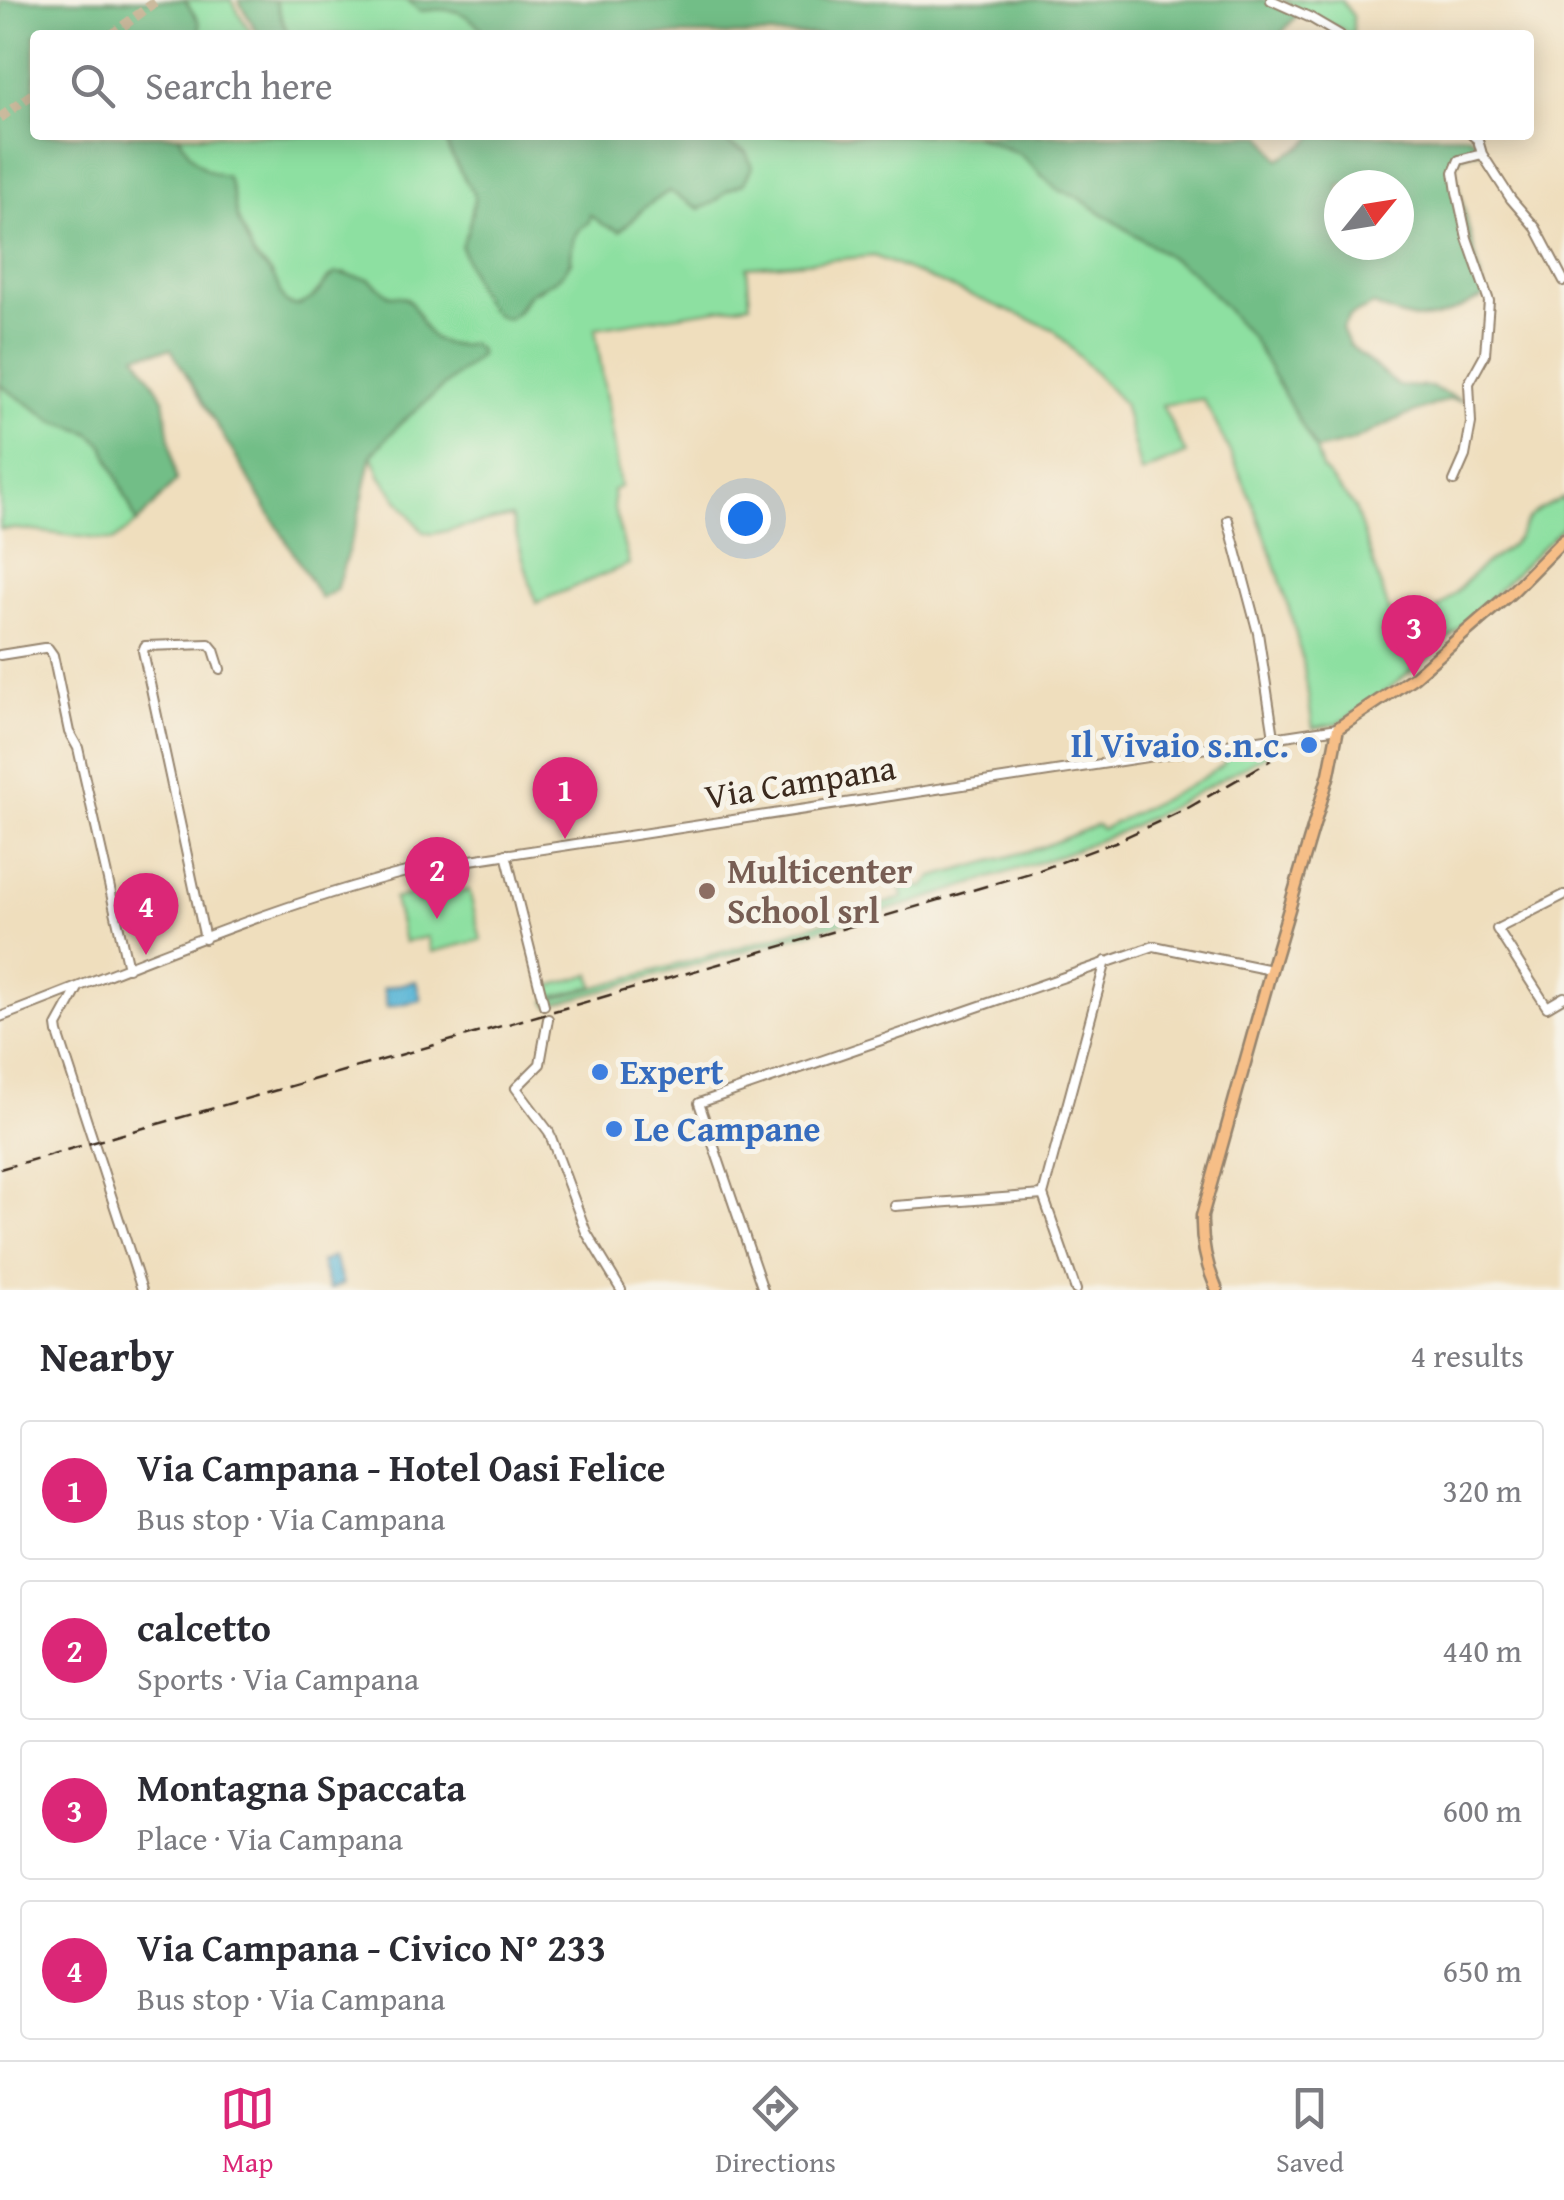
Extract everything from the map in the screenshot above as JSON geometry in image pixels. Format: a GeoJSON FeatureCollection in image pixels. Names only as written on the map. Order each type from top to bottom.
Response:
{"type":"FeatureCollection","features":[{"type":"Feature","properties":{"kind":"main road","name":"Via Campana"},"geometry":{"type":"LineString","coordinates":[[1338,728],[1414,677],[1513,590],[1564,539]]}},
{"type":"Feature","properties":{"kind":"main road"},"geometry":{"type":"LineString","coordinates":[[1217,1290],[1206,1264],[1202,1216],[1329,774],[1338,728]]}},
{"type":"Feature","properties":{"kind":"street"},"geometry":{"type":"LineString","coordinates":[[1271,0],[1332,30]]}},
{"type":"Feature","properties":{"kind":"street"},"geometry":{"type":"LineString","coordinates":[[1478,140],[1482,154],[1536,228],[1564,280]]}},
{"type":"Feature","properties":{"kind":"street"},"geometry":{"type":"LineString","coordinates":[[1454,481],[1465,456],[1471,423],[1469,383],[1485,354],[1489,301],[1466,238],[1454,172],[1459,160],[1482,154]]}},
{"type":"Feature","properties":{"kind":"street"},"geometry":{"type":"LineString","coordinates":[[1228,520],[1258,633],[1274,737]]}},
{"type":"Feature","properties":{"kind":"street"},"geometry":{"type":"LineString","coordinates":[[204,939],[143,651],[146,646],[210,644],[220,669]]}},
{"type":"Feature","properties":{"kind":"street"},"geometry":{"type":"LineString","coordinates":[[0,656],[44,648],[53,655],[128,968]]}},
{"type":"Feature","properties":{"kind":"street","name":"Via Campana"},"geometry":{"type":"LineString","coordinates":[[0,1018],[358,883],[430,866],[1338,728]]}},
{"type":"Feature","properties":{"kind":"street"},"geometry":{"type":"LineString","coordinates":[[506,854],[544,1005]]}},
{"type":"Feature","properties":{"kind":"street"},"geometry":{"type":"LineString","coordinates":[[1564,896],[1498,930],[1546,1007],[1564,997]]}},
{"type":"Feature","properties":{"kind":"street"},"geometry":{"type":"LineString","coordinates":[[763,1290],[699,1103],[1154,946],[1271,970]]}},
{"type":"Feature","properties":{"kind":"street"},"geometry":{"type":"LineString","coordinates":[[1076,1290],[1043,1195],[1106,962]]}},
{"type":"Feature","properties":{"kind":"street"},"geometry":{"type":"LineString","coordinates":[[78,988],[57,1026],[58,1033],[142,1290]]}},
{"type":"Feature","properties":{"kind":"street"},"geometry":{"type":"LineString","coordinates":[[548,1019],[540,1064],[516,1088],[550,1132],[586,1232],[621,1290]]}},
{"type":"Feature","properties":{"kind":"street"},"geometry":{"type":"LineString","coordinates":[[895,1206],[1043,1195]]}},
{"type":"Feature","properties":{"kind":"green space"},"geometry":{"type":"Polygon","coordinates":[[[0,0],[185,0],[200,30],[30,30],[30,140],[182,140],[197,162],[210,172],[226,176],[251,251],[274,277],[286,302],[307,302],[336,273],[369,279],[390,296],[409,301],[428,333],[436,339],[456,346],[470,343],[480,355],[401,423],[372,454],[358,519],[336,590],[321,599],[171,349],[136,355],[164,399],[176,481],[137,523],[104,446],[90,433],[54,421],[0,385],[0,0]]]}},
{"type":"Feature","properties":{"kind":"green space"},"geometry":{"type":"Polygon","coordinates":[[[185,0],[231,0],[249,30],[199,30],[185,0]]]}},
{"type":"Feature","properties":{"kind":"green space"},"geometry":{"type":"Polygon","coordinates":[[[238,0],[275,0],[286,30],[256,30],[238,0]]]}},
{"type":"Feature","properties":{"kind":"green space"},"geometry":{"type":"Polygon","coordinates":[[[275,0],[407,0],[420,11],[458,12],[483,30],[286,30],[275,0]]]}},
{"type":"Feature","properties":{"kind":"green space"},"geometry":{"type":"Polygon","coordinates":[[[407,0],[1264,0],[1297,15],[1284,30],[483,30],[458,12],[420,11],[407,0]]]}},
{"type":"Feature","properties":{"kind":"green space"},"geometry":{"type":"Polygon","coordinates":[[[1281,0],[1341,0],[1353,16],[1353,30],[1343,30],[1281,0]]]}},
{"type":"Feature","properties":{"kind":"green space"},"geometry":{"type":"Polygon","coordinates":[[[182,140],[446,140],[475,197],[468,230],[516,314],[531,292],[539,290],[571,262],[574,236],[590,214],[620,231],[669,191],[715,202],[744,182],[725,140],[986,140],[1020,154],[1057,190],[1074,195],[1192,272],[1252,338],[1316,450],[1322,469],[1355,508],[1393,623],[1416,623],[1428,616],[1511,545],[1533,514],[1564,498],[1564,526],[1431,655],[1367,706],[1337,724],[1313,728],[1294,625],[1273,559],[1234,461],[1203,399],[1162,405],[1186,454],[1141,473],[1123,403],[1053,329],[874,256],[747,267],[750,304],[595,328],[620,487],[613,490],[614,509],[629,564],[536,603],[511,517],[432,534],[423,532],[381,477],[372,455],[471,343],[455,346],[438,341],[427,331],[407,298],[390,296],[369,279],[344,273],[328,278],[304,304],[285,302],[272,274],[249,246],[226,176],[210,172],[182,140]]]}},
{"type":"Feature","properties":{"kind":"green space"},"geometry":{"type":"Polygon","coordinates":[[[446,140],[725,140],[746,152],[752,167],[744,183],[700,209],[669,191],[620,231],[590,215],[589,222],[573,240],[565,271],[530,293],[509,319],[491,310],[468,267],[461,246],[475,197],[446,140]]]}},
{"type":"Feature","properties":{"kind":"green space"},"geometry":{"type":"Polygon","coordinates":[[[986,140],[1266,140],[1279,159],[1310,140],[1475,140],[1480,151],[1464,154],[1453,166],[1485,295],[1440,316],[1418,319],[1374,305],[1350,316],[1342,329],[1349,345],[1398,386],[1431,387],[1464,401],[1449,399],[1350,442],[1316,450],[1252,338],[1204,284],[1192,272],[1074,195],[1057,190],[1020,154],[986,140]]]}},
{"type":"Feature","properties":{"kind":"green space"},"geometry":{"type":"Polygon","coordinates":[[[0,385],[54,421],[90,433],[104,446],[137,523],[113,541],[0,529],[0,385]]]}},
{"type":"Feature","properties":{"kind":"green space"},"geometry":{"type":"Polygon","coordinates":[[[1265,747],[1269,753],[1163,811],[1055,857],[916,902],[548,1006],[546,1001],[903,898],[901,886],[924,887],[933,877],[1040,848],[1097,825],[1102,829],[1191,785],[1223,765],[1225,756],[1265,747]]]}},
{"type":"Feature","properties":{"kind":"green space"},"geometry":{"type":"Polygon","coordinates":[[[469,890],[481,940],[431,952],[427,937],[404,942],[394,899],[415,893],[419,902],[469,890]]]}},
{"type":"Feature","properties":{"kind":"green space"},"geometry":{"type":"Polygon","coordinates":[[[591,974],[594,986],[550,998],[547,987],[591,974]]]}},
{"type":"Feature","properties":{"kind":"water"},"geometry":{"type":"Polygon","coordinates":[[[416,981],[421,1000],[387,1007],[383,988],[416,981]]]}},
{"type":"Feature","properties":{"kind":"water"},"geometry":{"type":"Polygon","coordinates":[[[334,1257],[343,1284],[329,1289],[321,1262],[334,1257]]]}},
{"type":"Feature","properties":{"kind":"tunnel"},"geometry":{"type":"LineString","coordinates":[[118,30],[158,0]]}},
{"type":"Feature","properties":{"kind":"tunnel"},"geometry":{"type":"LineString","coordinates":[[0,118],[30,96]]}},
{"type":"Feature","properties":{"kind":"railway"},"geometry":{"type":"LineString","coordinates":[[0,1169],[1040,870],[1115,842],[1188,808],[1271,760]]}},
{"type":"Feature","properties":{"kind":"place","name":"Montagna Spaccata"},"geometry":{"type":"Point","coordinates":[1414,677]}},
{"type":"Feature","properties":{"kind":"place","name":"Il Vivaio s.n.c."},"geometry":{"type":"Point","coordinates":[1309,745]}},
{"type":"Feature","properties":{"kind":"place","name":"Via Campana - Hotel Oasi Felice"},"geometry":{"type":"Point","coordinates":[565,839]}},
{"type":"Feature","properties":{"kind":"place","name":"Multicenter School srl"},"geometry":{"type":"Point","coordinates":[707,891]}},
{"type":"Feature","properties":{"kind":"place","name":"calcetto"},"geometry":{"type":"Point","coordinates":[437,919]}},
{"type":"Feature","properties":{"kind":"place","name":"Via Campana - Civico N° 233"},"geometry":{"type":"Point","coordinates":[146,955]}},
{"type":"Feature","properties":{"kind":"place","name":"Expert"},"geometry":{"type":"Point","coordinates":[600,1072]}},
{"type":"Feature","properties":{"kind":"place","name":"Le Campane"},"geometry":{"type":"Point","coordinates":[614,1129]}}]}
